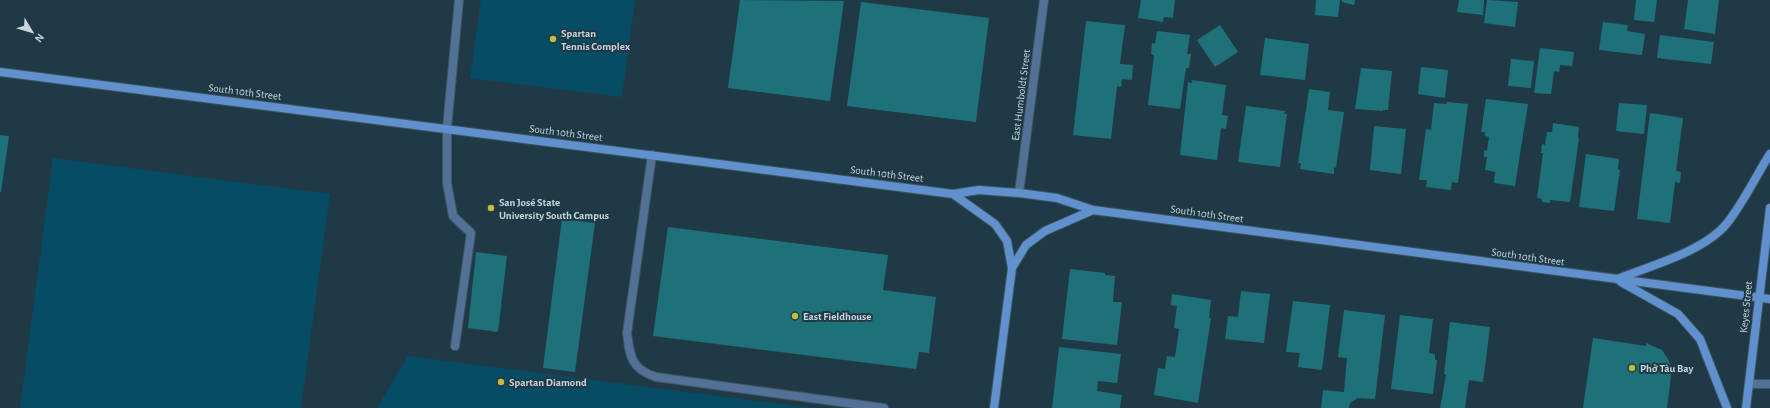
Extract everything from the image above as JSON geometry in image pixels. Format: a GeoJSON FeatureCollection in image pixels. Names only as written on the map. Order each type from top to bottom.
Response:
{"type":"FeatureCollection","features":[{"type":"Feature","properties":{"kind":"main road","name":"South 10th Street"},"geometry":{"type":"LineString","coordinates":[[0,72],[447,128],[953,194],[979,190],[1019,193],[1056,198],[1093,210],[1616,280],[1770,299]]}},
{"type":"Feature","properties":{"kind":"main road"},"geometry":{"type":"LineString","coordinates":[[1616,280],[1692,249],[1712,236],[1727,223],[1770,154]]}},
{"type":"Feature","properties":{"kind":"main road"},"geometry":{"type":"LineString","coordinates":[[953,194],[995,224],[1007,241],[1012,268],[994,408]]}},
{"type":"Feature","properties":{"kind":"main road","name":"Keyes Street"},"geometry":{"type":"LineString","coordinates":[[1746,408],[1770,208]]}},
{"type":"Feature","properties":{"kind":"main road"},"geometry":{"type":"LineString","coordinates":[[1012,268],[1026,245],[1045,231],[1093,210]]}},
{"type":"Feature","properties":{"kind":"main road"},"geometry":{"type":"LineString","coordinates":[[1616,280],[1678,314],[1700,340],[1727,408]]}},
{"type":"Feature","properties":{"kind":"street"},"geometry":{"type":"LineString","coordinates":[[455,346],[471,233],[453,216],[447,183],[447,128],[459,0]]}},
{"type":"Feature","properties":{"kind":"street","name":"East Humboldt Street"},"geometry":{"type":"LineString","coordinates":[[1019,193],[1044,0]]}},
{"type":"Feature","properties":{"kind":"street"},"geometry":{"type":"LineString","coordinates":[[652,155],[627,333],[629,351],[634,363],[643,373],[656,377],[884,408]]}},
{"type":"Feature","properties":{"kind":"street"},"geometry":{"type":"LineString","coordinates":[[1749,384],[1770,384]]}},
{"type":"Feature","properties":{"kind":"shaded area","name":"Spartan Tennis Complex"},"geometry":{"type":"Polygon","coordinates":[[[481,0],[635,0],[622,97],[470,78],[481,0]]]}},
{"type":"Feature","properties":{"kind":"shaded area"},"geometry":{"type":"Polygon","coordinates":[[[53,158],[330,194],[301,408],[20,408],[53,158]]]}},
{"type":"Feature","properties":{"kind":"shaded area","name":"Spartan Diamond"},"geometry":{"type":"Polygon","coordinates":[[[408,356],[811,408],[377,408],[408,356]]]}},
{"type":"Feature","properties":{"kind":"building"},"geometry":{"type":"Polygon","coordinates":[[[740,0],[844,1],[830,101],[728,88],[740,0]]]}},
{"type":"Feature","properties":{"kind":"building"},"geometry":{"type":"Polygon","coordinates":[[[1141,0],[1175,0],[1173,18],[1164,17],[1163,22],[1138,18],[1141,0]]]}},
{"type":"Feature","properties":{"kind":"building"},"geometry":{"type":"Polygon","coordinates":[[[1316,0],[1340,0],[1338,17],[1315,15],[1316,0]]]}},
{"type":"Feature","properties":{"kind":"building"},"geometry":{"type":"Polygon","coordinates":[[[1342,0],[1355,0],[1354,5],[1342,2],[1342,0]]]}},
{"type":"Feature","properties":{"kind":"building"},"geometry":{"type":"Polygon","coordinates":[[[1459,0],[1484,0],[1483,15],[1457,12],[1459,0]]]}},
{"type":"Feature","properties":{"kind":"building"},"geometry":{"type":"Polygon","coordinates":[[[1487,0],[1518,2],[1515,27],[1484,23],[1487,0]]]}},
{"type":"Feature","properties":{"kind":"building"},"geometry":{"type":"Polygon","coordinates":[[[1636,0],[1657,0],[1654,22],[1634,20],[1636,0]]]}},
{"type":"Feature","properties":{"kind":"building"},"geometry":{"type":"Polygon","coordinates":[[[1688,0],[1719,0],[1715,34],[1684,29],[1688,0]]]}},
{"type":"Feature","properties":{"kind":"building"},"geometry":{"type":"Polygon","coordinates":[[[861,2],[989,18],[976,122],[847,106],[861,2]]]}},
{"type":"Feature","properties":{"kind":"building"},"geometry":{"type":"Polygon","coordinates":[[[1086,21],[1125,25],[1120,64],[1133,65],[1132,80],[1122,79],[1121,87],[1117,86],[1111,139],[1073,135],[1086,21]]]}},
{"type":"Feature","properties":{"kind":"building"},"geometry":{"type":"Polygon","coordinates":[[[1603,22],[1628,25],[1627,31],[1645,34],[1642,55],[1599,50],[1603,22]]]}},
{"type":"Feature","properties":{"kind":"building"},"geometry":{"type":"Polygon","coordinates":[[[1220,25],[1238,52],[1215,67],[1197,40],[1220,25]]]}},
{"type":"Feature","properties":{"kind":"building"},"geometry":{"type":"Polygon","coordinates":[[[1157,31],[1190,35],[1187,54],[1191,54],[1189,68],[1186,68],[1180,109],[1148,105],[1154,55],[1151,54],[1152,43],[1155,44],[1157,31]]]}},
{"type":"Feature","properties":{"kind":"building"},"geometry":{"type":"Polygon","coordinates":[[[1660,35],[1714,42],[1711,64],[1657,58],[1660,35]]]}},
{"type":"Feature","properties":{"kind":"building"},"geometry":{"type":"Polygon","coordinates":[[[1265,38],[1309,44],[1305,80],[1260,75],[1265,38]]]}},
{"type":"Feature","properties":{"kind":"building"},"geometry":{"type":"Polygon","coordinates":[[[1540,48],[1574,52],[1572,66],[1560,65],[1559,72],[1554,71],[1551,94],[1534,93],[1540,48]]]}},
{"type":"Feature","properties":{"kind":"building"},"geometry":{"type":"Polygon","coordinates":[[[1511,59],[1534,61],[1531,88],[1508,86],[1511,59]]]}},
{"type":"Feature","properties":{"kind":"building"},"geometry":{"type":"Polygon","coordinates":[[[1421,67],[1448,70],[1445,98],[1418,94],[1421,67]]]}},
{"type":"Feature","properties":{"kind":"building"},"geometry":{"type":"Polygon","coordinates":[[[1361,68],[1392,71],[1388,110],[1355,109],[1361,68]]]}},
{"type":"Feature","properties":{"kind":"building"},"geometry":{"type":"Polygon","coordinates":[[[1192,80],[1226,85],[1222,115],[1228,116],[1226,129],[1221,128],[1217,160],[1180,155],[1188,82],[1192,83],[1192,80]]]}},
{"type":"Feature","properties":{"kind":"building"},"geometry":{"type":"Polygon","coordinates":[[[1309,89],[1330,92],[1328,110],[1344,112],[1334,174],[1300,169],[1301,163],[1298,163],[1309,89]]]}},
{"type":"Feature","properties":{"kind":"building"},"geometry":{"type":"Polygon","coordinates":[[[1486,99],[1528,104],[1515,186],[1494,183],[1495,172],[1485,170],[1487,157],[1484,157],[1484,150],[1487,151],[1489,137],[1485,136],[1485,132],[1481,132],[1486,99]]]}},
{"type":"Feature","properties":{"kind":"building"},"geometry":{"type":"Polygon","coordinates":[[[1447,102],[1468,104],[1458,183],[1452,182],[1451,190],[1426,187],[1427,180],[1419,180],[1426,129],[1431,130],[1434,103],[1446,104],[1447,102]]]}},
{"type":"Feature","properties":{"kind":"building"},"geometry":{"type":"Polygon","coordinates":[[[1619,103],[1647,105],[1644,134],[1616,131],[1619,103]]]}},
{"type":"Feature","properties":{"kind":"building"},"geometry":{"type":"Polygon","coordinates":[[[1246,106],[1285,111],[1284,114],[1287,114],[1280,167],[1238,162],[1246,106]]]}},
{"type":"Feature","properties":{"kind":"building"},"geometry":{"type":"Polygon","coordinates":[[[1650,113],[1683,118],[1676,171],[1681,172],[1680,183],[1675,182],[1670,223],[1637,219],[1650,113]]]}},
{"type":"Feature","properties":{"kind":"building"},"geometry":{"type":"Polygon","coordinates":[[[1553,123],[1579,127],[1579,138],[1570,202],[1550,200],[1550,203],[1542,202],[1542,199],[1537,198],[1543,153],[1541,153],[1542,144],[1545,145],[1547,132],[1552,132],[1553,123]]]}},
{"type":"Feature","properties":{"kind":"building"},"geometry":{"type":"Polygon","coordinates":[[[1374,126],[1406,129],[1401,174],[1370,170],[1374,126]]]}},
{"type":"Feature","properties":{"kind":"building"},"geometry":{"type":"Polygon","coordinates":[[[0,135],[9,136],[1,192],[0,192],[0,135]]]}},
{"type":"Feature","properties":{"kind":"building"},"geometry":{"type":"Polygon","coordinates":[[[1586,154],[1619,159],[1618,169],[1620,170],[1614,211],[1579,207],[1586,154]]]}},
{"type":"Feature","properties":{"kind":"building"},"geometry":{"type":"Polygon","coordinates":[[[562,219],[595,223],[575,372],[543,368],[562,219]]]}},
{"type":"Feature","properties":{"kind":"building","name":"East Fieldhouse"},"geometry":{"type":"Polygon","coordinates":[[[668,227],[888,255],[883,290],[936,297],[929,353],[919,352],[916,369],[653,336],[668,227]]]}},
{"type":"Feature","properties":{"kind":"building"},"geometry":{"type":"Polygon","coordinates":[[[476,252],[507,256],[498,332],[468,328],[476,252]]]}},
{"type":"Feature","properties":{"kind":"building"},"geometry":{"type":"Polygon","coordinates":[[[1070,269],[1105,273],[1105,275],[1115,276],[1113,302],[1122,302],[1117,345],[1062,339],[1070,269]]]}},
{"type":"Feature","properties":{"kind":"building"},"geometry":{"type":"Polygon","coordinates":[[[1241,291],[1270,294],[1264,343],[1225,339],[1228,316],[1238,317],[1241,291]]]}},
{"type":"Feature","properties":{"kind":"building"},"geometry":{"type":"Polygon","coordinates":[[[1172,294],[1211,300],[1209,318],[1211,318],[1198,403],[1154,395],[1158,368],[1165,369],[1167,356],[1175,357],[1179,329],[1174,328],[1177,306],[1171,305],[1172,294]]]}},
{"type":"Feature","properties":{"kind":"building"},"geometry":{"type":"Polygon","coordinates":[[[1293,301],[1330,305],[1322,370],[1298,367],[1300,353],[1286,352],[1293,301]]]}},
{"type":"Feature","properties":{"kind":"building"},"geometry":{"type":"Polygon","coordinates":[[[1344,310],[1385,315],[1375,399],[1358,398],[1350,403],[1349,408],[1321,408],[1323,390],[1344,392],[1347,358],[1338,357],[1344,310]]]}},
{"type":"Feature","properties":{"kind":"building"},"geometry":{"type":"Polygon","coordinates":[[[1400,315],[1433,319],[1429,353],[1435,354],[1435,360],[1437,360],[1433,394],[1391,389],[1400,315]]]}},
{"type":"Feature","properties":{"kind":"building"},"geometry":{"type":"Polygon","coordinates":[[[1450,322],[1490,327],[1483,382],[1469,380],[1465,408],[1440,408],[1446,375],[1444,374],[1450,322]]]}},
{"type":"Feature","properties":{"kind":"building"},"geometry":{"type":"Polygon","coordinates":[[[1593,338],[1646,346],[1646,343],[1662,350],[1672,368],[1667,408],[1583,408],[1593,338]]]}},
{"type":"Feature","properties":{"kind":"building"},"geometry":{"type":"Polygon","coordinates":[[[1059,347],[1121,354],[1117,383],[1098,381],[1097,391],[1122,395],[1120,408],[1052,408],[1059,347]]]}},
{"type":"Feature","properties":{"kind":"place","name":"Spartan Tennis Complex"},"geometry":{"type":"Point","coordinates":[553,39]}},
{"type":"Feature","properties":{"kind":"place","name":"San José State University South Campus"},"geometry":{"type":"Point","coordinates":[491,208]}},
{"type":"Feature","properties":{"kind":"place","name":"East Fieldhouse"},"geometry":{"type":"Point","coordinates":[795,316]}},
{"type":"Feature","properties":{"kind":"place","name":"Phở Tàu Bay"},"geometry":{"type":"Point","coordinates":[1632,368]}},
{"type":"Feature","properties":{"kind":"place","name":"Spartan Diamond"},"geometry":{"type":"Point","coordinates":[501,382]}}]}
